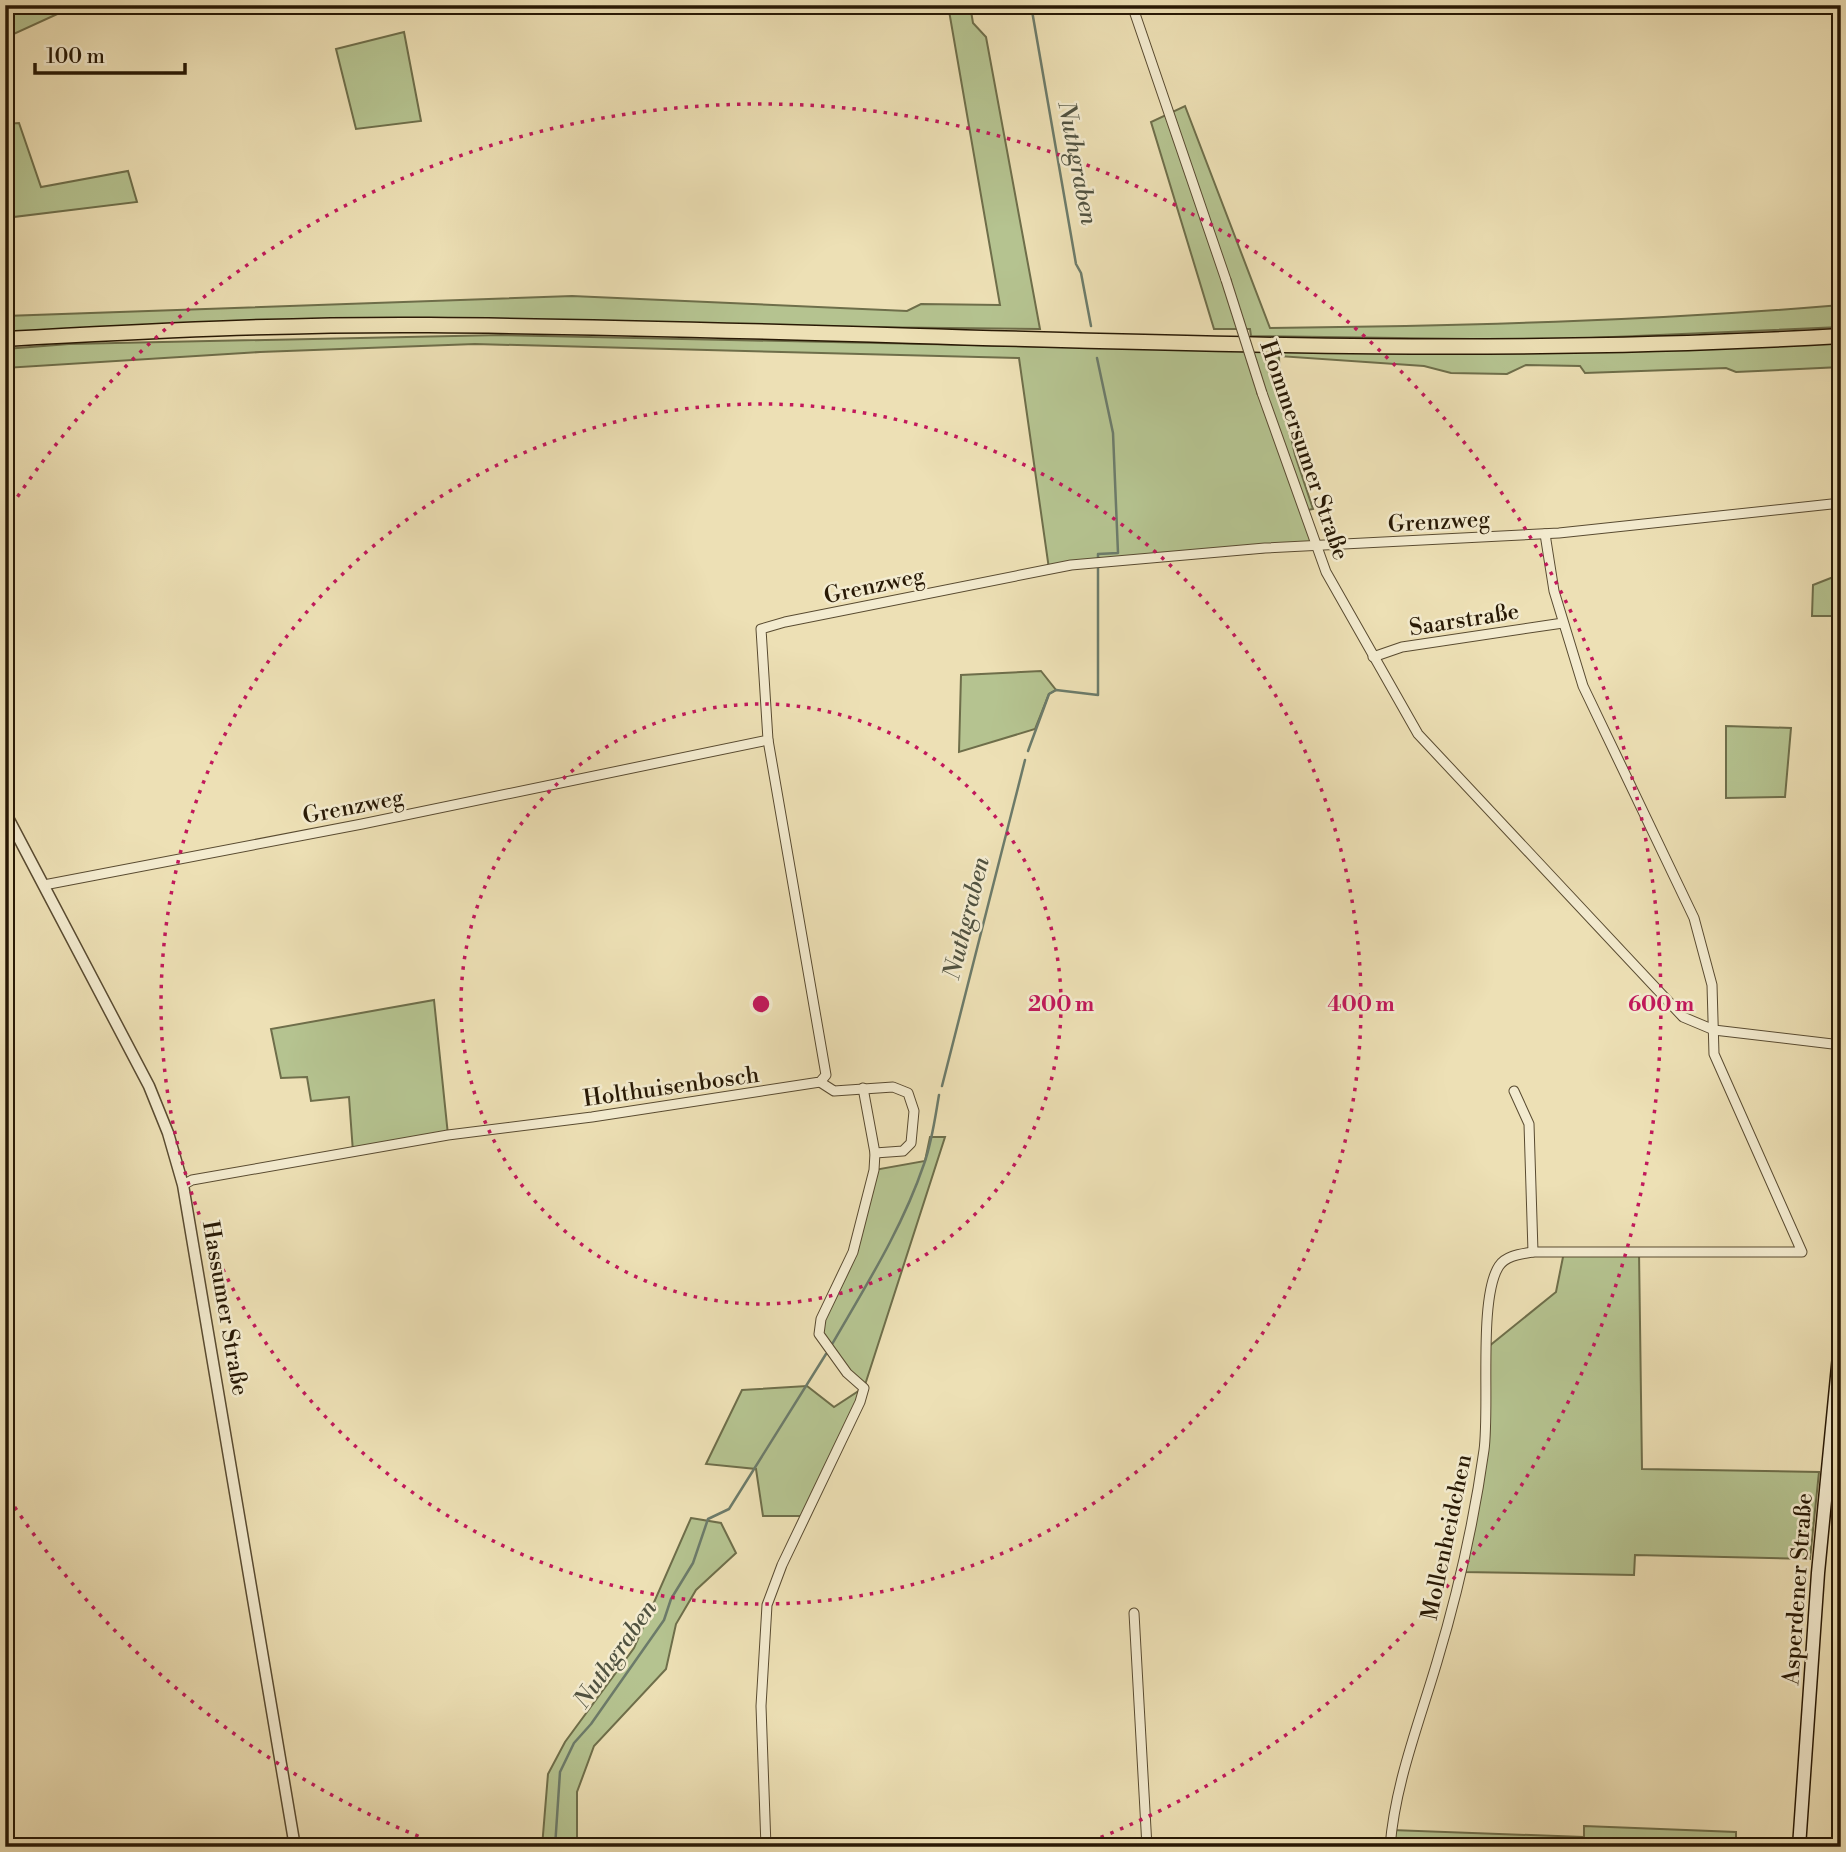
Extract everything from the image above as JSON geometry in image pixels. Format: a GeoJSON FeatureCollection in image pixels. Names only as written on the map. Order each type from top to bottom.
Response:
{"type":"FeatureCollection","features":[{"type":"Feature","properties":{"kind":"main road"},"geometry":{"type":"LineString","coordinates":[[5,339],[425,325],[1331,345],[1638,344],[1841,336]]}},
{"type":"Feature","properties":{"kind":"main road","name":"Asperdener Straße"},"geometry":{"type":"LineString","coordinates":[[1799,1847],[1818,1573],[1841,1335]]}},
{"type":"Feature","properties":{"kind":"street"},"geometry":{"type":"LineString","coordinates":[[5,13],[23,5]]}},
{"type":"Feature","properties":{"kind":"street","name":"Hommersumer Straße"},"geometry":{"type":"LineString","coordinates":[[1132,5],[1315,548],[1418,734],[1683,1017],[1714,1030],[1841,1045]]}},
{"type":"Feature","properties":{"kind":"street","name":"Grenzweg"},"geometry":{"type":"LineString","coordinates":[[44,885],[362,824],[768,740],[761,629],[1071,565],[1265,548],[1315,548],[1545,534],[1740,516],[1841,503]]}},
{"type":"Feature","properties":{"kind":"street"},"geometry":{"type":"LineString","coordinates":[[1545,534],[1554,591],[1583,686],[1602,731],[1694,918],[1712,985],[1714,1030]]}},
{"type":"Feature","properties":{"kind":"street","name":"Saarstraße"},"geometry":{"type":"LineString","coordinates":[[1373,657],[1402,648],[1563,623]]}},
{"type":"Feature","properties":{"kind":"street"},"geometry":{"type":"LineString","coordinates":[[768,740],[826,1075],[820,1082],[834,1091],[863,1088],[902,1090],[913,1103],[911,1143],[903,1151],[875,1153]]}},
{"type":"Feature","properties":{"kind":"street","name":"Hassumer Straße"},"geometry":{"type":"LineString","coordinates":[[5,812],[149,1086],[168,1133],[183,1185],[295,1847]]}},
{"type":"Feature","properties":{"kind":"street","name":"Mollenheidchen"},"geometry":{"type":"LineString","coordinates":[[1390,1847],[1395,1803],[1458,1592],[1477,1503],[1485,1444],[1489,1306],[1499,1266],[1512,1256],[1533,1252],[1802,1252],[1714,1054],[1714,1030]]}},
{"type":"Feature","properties":{"kind":"street","name":"Holthuisenbosch"},"geometry":{"type":"LineString","coordinates":[[183,1185],[192,1180],[448,1135],[604,1115],[820,1082]]}},
{"type":"Feature","properties":{"kind":"street"},"geometry":{"type":"LineString","coordinates":[[766,1847],[761,1706],[767,1605],[782,1565],[860,1402],[864,1388],[847,1373],[819,1334],[821,1319],[853,1252],[874,1170],[875,1153],[863,1088]]}},
{"type":"Feature","properties":{"kind":"street"},"geometry":{"type":"LineString","coordinates":[[1514,1091],[1529,1124],[1533,1252]]}},
{"type":"Feature","properties":{"kind":"street"},"geometry":{"type":"LineString","coordinates":[[1134,1613],[1147,1847]]}},
{"type":"Feature","properties":{"kind":"green space"},"geometry":{"type":"Polygon","coordinates":[[[23,5],[77,5],[5,38],[5,13],[23,5]]]}},
{"type":"Feature","properties":{"kind":"green space"},"geometry":{"type":"Polygon","coordinates":[[[948,5],[970,5],[973,23],[986,37],[1040,329],[272,321],[5,332],[5,316],[572,296],[907,311],[921,304],[1000,305],[948,5]]]}},
{"type":"Feature","properties":{"kind":"green space"},"geometry":{"type":"Polygon","coordinates":[[[404,32],[421,121],[356,129],[336,49],[404,32]]]}},
{"type":"Feature","properties":{"kind":"green space"},"geometry":{"type":"Polygon","coordinates":[[[1185,106],[1270,328],[1556,322],[1841,305],[1841,327],[1544,340],[1251,336],[1250,329],[1214,329],[1151,122],[1185,106]]]}},
{"type":"Feature","properties":{"kind":"green space"},"geometry":{"type":"Polygon","coordinates":[[[19,123],[41,187],[128,171],[137,202],[5,218],[5,124],[19,123]]]}},
{"type":"Feature","properties":{"kind":"green space"},"geometry":{"type":"Polygon","coordinates":[[[501,335],[1060,347],[1841,343],[1841,367],[1736,372],[1726,368],[1585,373],[1580,366],[1526,365],[1507,374],[1451,373],[1424,366],[1279,356],[1280,389],[1295,455],[1313,509],[1303,511],[1315,548],[1049,569],[1019,358],[475,344],[260,352],[5,368],[5,349],[69,344],[501,335]]]}},
{"type":"Feature","properties":{"kind":"green space"},"geometry":{"type":"Polygon","coordinates":[[[1841,574],[1841,616],[1812,616],[1813,585],[1841,574]]]}},
{"type":"Feature","properties":{"kind":"green space"},"geometry":{"type":"Polygon","coordinates":[[[1041,671],[1056,690],[1049,694],[1035,729],[959,752],[961,675],[1041,671]]]}},
{"type":"Feature","properties":{"kind":"green space"},"geometry":{"type":"Polygon","coordinates":[[[1726,726],[1791,728],[1785,797],[1726,798],[1726,726]]]}},
{"type":"Feature","properties":{"kind":"green space"},"geometry":{"type":"Polygon","coordinates":[[[434,1000],[448,1135],[353,1152],[349,1097],[311,1101],[307,1077],[281,1078],[271,1029],[434,1000]]]}},
{"type":"Feature","properties":{"kind":"green space"},"geometry":{"type":"Polygon","coordinates":[[[930,1137],[945,1137],[864,1388],[806,1516],[763,1516],[756,1469],[706,1464],[742,1390],[807,1386],[834,1407],[863,1388],[819,1334],[853,1252],[874,1170],[925,1161],[930,1137]]]}},
{"type":"Feature","properties":{"kind":"green space"},"geometry":{"type":"Polygon","coordinates":[[[1639,1251],[1642,1469],[1819,1472],[1810,1559],[1635,1555],[1634,1575],[1462,1572],[1477,1503],[1488,1347],[1556,1292],[1564,1252],[1639,1251]]]}},
{"type":"Feature","properties":{"kind":"green space"},"geometry":{"type":"Polygon","coordinates":[[[691,1518],[721,1523],[736,1553],[696,1590],[676,1624],[666,1669],[594,1746],[577,1792],[577,1847],[542,1847],[548,1774],[565,1742],[634,1648],[691,1518]]]}},
{"type":"Feature","properties":{"kind":"green space"},"geometry":{"type":"Polygon","coordinates":[[[1584,1826],[1736,1832],[1736,1847],[1390,1847],[1392,1830],[1584,1837],[1584,1826]]]}},
{"type":"Feature","properties":{"kind":"waterway","name":"Nuthgraben"},"geometry":{"type":"LineString","coordinates":[[1031,5],[1076,264],[1081,273],[1091,326]]}},
{"type":"Feature","properties":{"kind":"waterway","name":"Nuthgraben"},"geometry":{"type":"LineString","coordinates":[[1097,358],[1113,433],[1118,553],[1098,554],[1098,559]]}},
{"type":"Feature","properties":{"kind":"waterway","name":"Nuthgraben"},"geometry":{"type":"LineString","coordinates":[[1028,751],[1049,694],[1056,690],[1098,695],[1098,567]]}},
{"type":"Feature","properties":{"kind":"waterway","name":"Nuthgraben"},"geometry":{"type":"LineString","coordinates":[[942,1086],[1025,760]]}},
{"type":"Feature","properties":{"kind":"waterway","name":"Nuthgraben"},"geometry":{"type":"LineString","coordinates":[[831,1346],[905,1212],[929,1147],[939,1095]]}},
{"type":"Feature","properties":{"kind":"waterway","name":"Nuthgraben"},"geometry":{"type":"LineString","coordinates":[[555,1847],[560,1772],[574,1743],[591,1724],[664,1620],[671,1599],[693,1563],[708,1519],[729,1509],[826,1354]]}}]}
